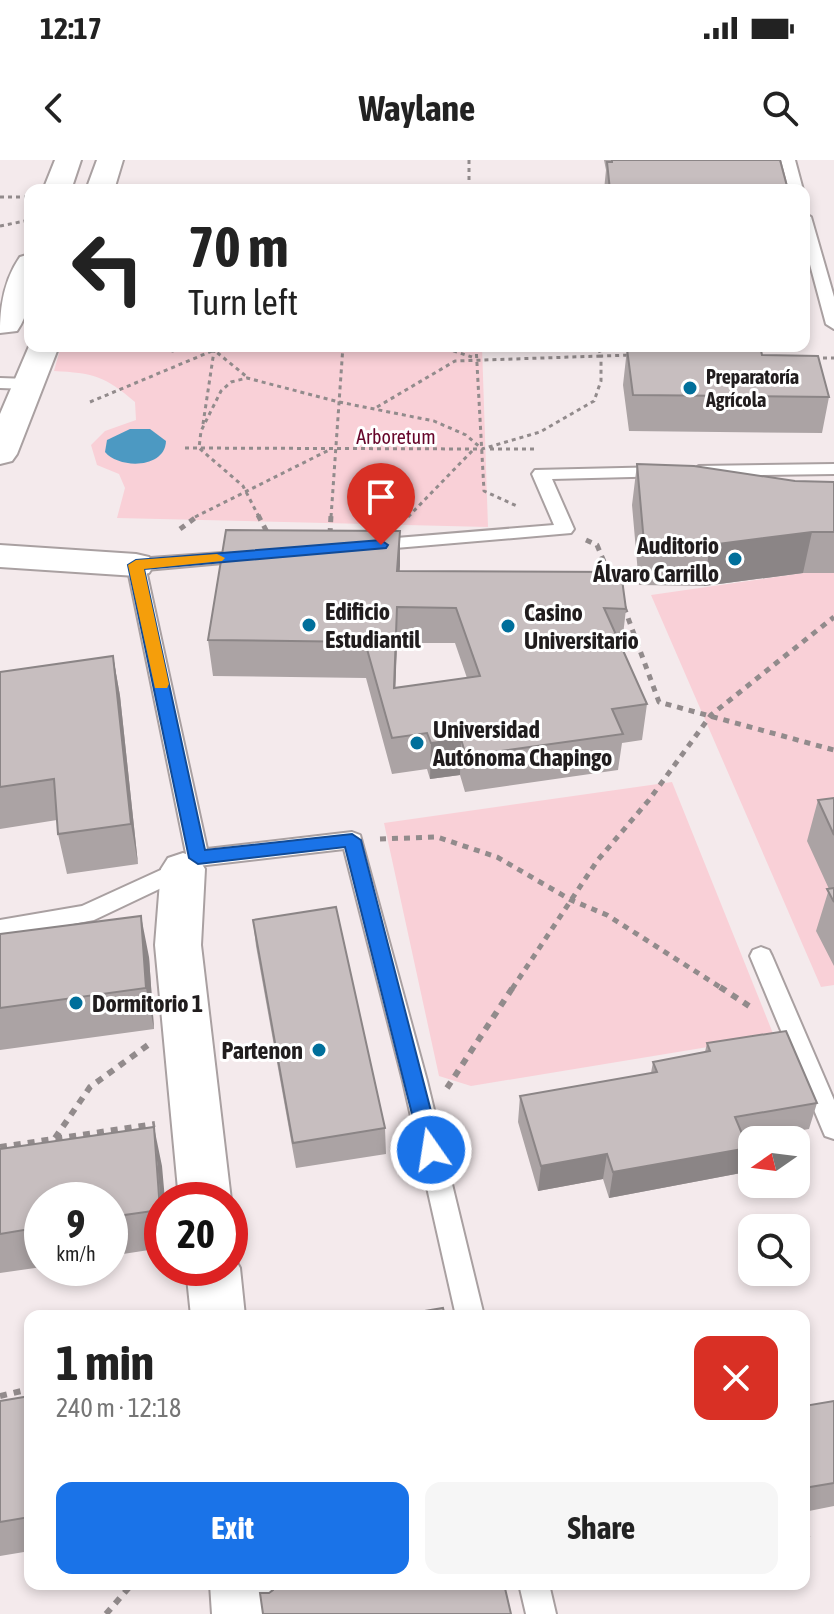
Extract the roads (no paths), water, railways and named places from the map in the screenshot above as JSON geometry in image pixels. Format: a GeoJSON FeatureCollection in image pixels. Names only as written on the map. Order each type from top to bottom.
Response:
{"type":"FeatureCollection","features":[{"type":"Feature","properties":{"kind":"street"},"geometry":{"type":"LineString","coordinates":[[59,184],[68,160]]}},
{"type":"Feature","properties":{"kind":"street"},"geometry":{"type":"LineString","coordinates":[[102,184],[110,160]]}},
{"type":"Feature","properties":{"kind":"street"},"geometry":{"type":"LineString","coordinates":[[6,325],[24,278]]}},
{"type":"Feature","properties":{"kind":"street"},"geometry":{"type":"LineString","coordinates":[[0,454],[14,384],[39,352]]}},
{"type":"Feature","properties":{"kind":"street"},"geometry":{"type":"LineString","coordinates":[[14,384],[60,352]]}},
{"type":"Feature","properties":{"kind":"street"},"geometry":{"type":"LineString","coordinates":[[0,556],[136,565]]}},
{"type":"Feature","properties":{"kind":"street"},"geometry":{"type":"LineString","coordinates":[[190,863],[178,945],[203,1182]]}},
{"type":"Feature","properties":{"kind":"street"},"geometry":{"type":"LineString","coordinates":[[215,1286],[217,1310]]}},
{"type":"Feature","properties":{"kind":"street"},"geometry":{"type":"LineString","coordinates":[[241,1590],[243,1614]]}},
{"type":"Feature","properties":{"kind":"lane"},"geometry":{"type":"LineString","coordinates":[[788,160],[794,184]]}},
{"type":"Feature","properties":{"kind":"lane"},"geometry":{"type":"LineString","coordinates":[[810,238],[834,324]]}},
{"type":"Feature","properties":{"kind":"lane"},"geometry":{"type":"LineString","coordinates":[[358,547],[565,529],[541,474],[834,469]]}},
{"type":"Feature","properties":{"kind":"lane"},"geometry":{"type":"LineString","coordinates":[[190,863],[136,565],[263,554]]}},
{"type":"Feature","properties":{"kind":"lane"},"geometry":{"type":"LineString","coordinates":[[0,929],[86,914],[190,863],[352,840],[469,1310]]}},
{"type":"Feature","properties":{"kind":"lane"},"geometry":{"type":"LineString","coordinates":[[761,956],[834,1129]]}},
{"type":"Feature","properties":{"kind":"lane"},"geometry":{"type":"LineString","coordinates":[[535,1590],[541,1614]]}},
{"type":"Feature","properties":{"kind":"water"},"geometry":{"type":"Polygon","coordinates":[[[130,429],[150,429],[166,441],[164,450],[158,457],[140,463],[112,458],[105,452],[107,440],[130,429]]]}},
{"type":"Feature","properties":{"kind":"place","name":"Preparatoría Agrícola"},"geometry":{"type":"Point","coordinates":[690,388]}},
{"type":"Feature","properties":{"kind":"place","name":"Auditorio Álvaro Carrillo"},"geometry":{"type":"Point","coordinates":[735,559]}},
{"type":"Feature","properties":{"kind":"place","name":"Edificio Estudiantil"},"geometry":{"type":"Point","coordinates":[309,625]}},
{"type":"Feature","properties":{"kind":"place","name":"Casino Universitario"},"geometry":{"type":"Point","coordinates":[508,626]}},
{"type":"Feature","properties":{"kind":"place","name":"Universidad Autónoma Chapingo"},"geometry":{"type":"Point","coordinates":[417,743]}},
{"type":"Feature","properties":{"kind":"place","name":"Dormitorio 1"},"geometry":{"type":"Point","coordinates":[76,1003]}},
{"type":"Feature","properties":{"kind":"place","name":"Partenon"},"geometry":{"type":"Point","coordinates":[319,1050]}},
{"type":"Feature","properties":{"kind":"park label","name":"Arboretum"},"geometry":{"type":"Point","coordinates":[396,436]}}]}
